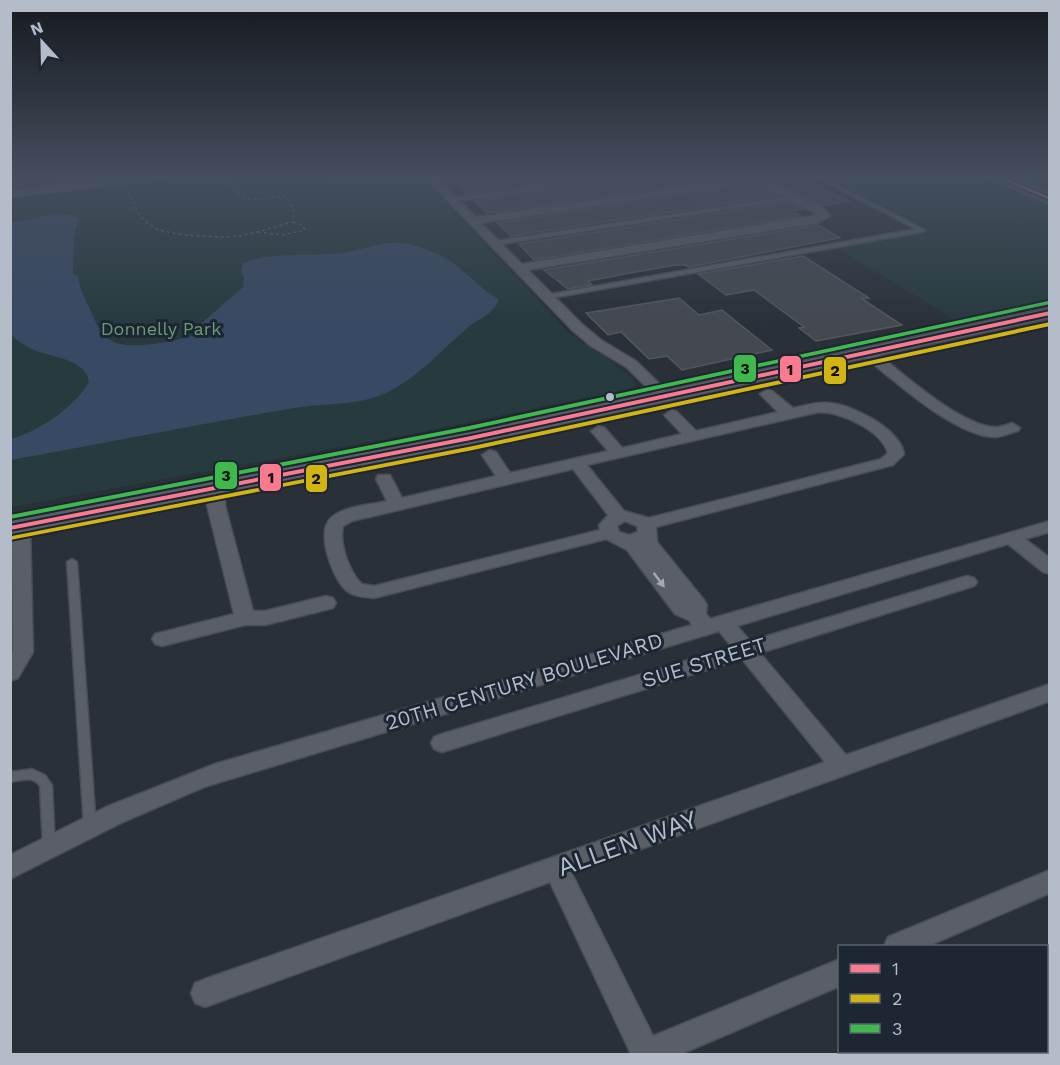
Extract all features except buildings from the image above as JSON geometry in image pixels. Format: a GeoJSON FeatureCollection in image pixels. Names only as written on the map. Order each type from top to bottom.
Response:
{"type":"FeatureCollection","features":[{"type":"Feature","properties":{"kind":"street"},"geometry":{"type":"LineString","coordinates":[[478,227],[587,337],[631,364],[664,396]]}},
{"type":"Feature","properties":{"kind":"street"},"geometry":{"type":"LineString","coordinates":[[519,268],[775,227]]}},
{"type":"Feature","properties":{"kind":"street"},"geometry":{"type":"LineString","coordinates":[[10,673],[23,652],[16,527],[471,438],[1050,313]]}},
{"type":"Feature","properties":{"kind":"street"},"geometry":{"type":"LineString","coordinates":[[867,352],[943,411],[959,420],[995,432],[1012,428]]}},
{"type":"Feature","properties":{"kind":"street"},"geometry":{"type":"LineString","coordinates":[[767,394],[790,414]]}},
{"type":"Feature","properties":{"kind":"street"},"geometry":{"type":"LineString","coordinates":[[819,407],[846,410],[890,442],[896,454],[887,462],[646,530],[637,540],[617,537],[384,591],[363,591],[354,588],[348,582],[332,538],[332,530],[343,517],[790,414],[819,407]]}},
{"type":"Feature","properties":{"kind":"street"},"geometry":{"type":"LineString","coordinates":[[672,415],[693,436]]}},
{"type":"Feature","properties":{"kind":"street"},"geometry":{"type":"LineString","coordinates":[[599,431],[618,453]]}},
{"type":"Feature","properties":{"kind":"street"},"geometry":{"type":"LineString","coordinates":[[490,455],[506,479]]}},
{"type":"Feature","properties":{"kind":"street"},"geometry":{"type":"LineString","coordinates":[[577,463],[619,517]]}},
{"type":"Feature","properties":{"kind":"street"},"geometry":{"type":"LineString","coordinates":[[384,479],[397,504]]}},
{"type":"Feature","properties":{"kind":"street"},"geometry":{"type":"LineString","coordinates":[[218,486],[216,506],[245,618]]}},
{"type":"Feature","properties":{"kind":"street"},"geometry":{"type":"LineString","coordinates":[[708,622],[648,543],[646,530],[637,518],[619,517],[608,525],[617,537],[633,546],[682,609],[708,622],[746,650],[842,766]]}},
{"type":"Feature","properties":{"kind":"street","name":"20TH CENTURY BOULEVARD"},"geometry":{"type":"LineString","coordinates":[[10,868],[90,827],[162,794],[223,771],[708,622],[1050,525]]}},
{"type":"Feature","properties":{"kind":"street"},"geometry":{"type":"LineString","coordinates":[[1010,537],[1050,568]]}},
{"type":"Feature","properties":{"kind":"street","name":"SUE STREET"},"geometry":{"type":"LineString","coordinates":[[442,743],[967,582]]}},
{"type":"Feature","properties":{"kind":"street"},"geometry":{"type":"LineString","coordinates":[[162,639],[245,618],[265,618],[326,603]]}},
{"type":"Feature","properties":{"kind":"street","name":"ALLEN WAY"},"geometry":{"type":"LineString","coordinates":[[205,993],[1050,692]]}},
{"type":"Feature","properties":{"kind":"street"},"geometry":{"type":"LineString","coordinates":[[556,868],[646,1054],[838,973]]}},
{"type":"Feature","properties":{"kind":"street"},"geometry":{"type":"LineString","coordinates":[[900,945],[1050,881]]}},
{"type":"Feature","properties":{"kind":"lane"},"geometry":{"type":"LineString","coordinates":[[495,243],[603,227]]}},
{"type":"Feature","properties":{"kind":"lane"},"geometry":{"type":"LineString","coordinates":[[546,297],[922,230],[916,227]]}},
{"type":"Feature","properties":{"kind":"lane"},"geometry":{"type":"LineString","coordinates":[[72,562],[90,827]]}},
{"type":"Feature","properties":{"kind":"lane"},"geometry":{"type":"LineString","coordinates":[[10,777],[32,774],[42,778],[46,785],[49,847]]}},
{"type":"Feature","properties":{"kind":"path"},"geometry":{"type":"LineString","coordinates":[[153,227],[165,232],[222,237],[242,236],[274,227]]}},
{"type":"Feature","properties":{"kind":"path"},"geometry":{"type":"LineString","coordinates":[[256,231],[271,235],[298,234],[305,230],[303,227]]}},
{"type":"Feature","properties":{"kind":"green space","name":"Donnelly Park"},"geometry":{"type":"Polygon","coordinates":[[[10,227],[467,227],[569,333],[617,365],[634,380],[636,385],[628,389],[401,436],[11,507],[10,227]]]}},
{"type":"Feature","properties":{"kind":"green space"},"geometry":{"type":"Polygon","coordinates":[[[913,227],[1049,227],[1049,300],[955,320],[830,244],[912,230],[913,227]]]}},
{"type":"Feature","properties":{"kind":"water"},"geometry":{"type":"Polygon","coordinates":[[[11,227],[77,227],[74,237],[73,274],[78,276],[84,296],[101,331],[112,341],[120,344],[154,344],[197,334],[194,330],[243,287],[244,277],[241,271],[243,263],[267,257],[343,253],[386,243],[406,244],[449,260],[483,289],[499,299],[489,313],[466,329],[419,371],[399,386],[377,397],[258,414],[11,460],[11,439],[33,431],[66,409],[89,382],[82,368],[67,360],[34,350],[11,334],[11,227]]]}},
{"type":"Feature","properties":{"kind":"transit line","name":"3"},"geometry":{"type":"LineString","coordinates":[[10,517],[469,428],[1048,303]]}},
{"type":"Feature","properties":{"kind":"transit line","name":"1"},"geometry":{"type":"LineString","coordinates":[[10,528],[471,438],[1050,313]]}},
{"type":"Feature","properties":{"kind":"transit line","name":"2"},"geometry":{"type":"LineString","coordinates":[[12,538],[473,448],[1050,324]]}}]}
